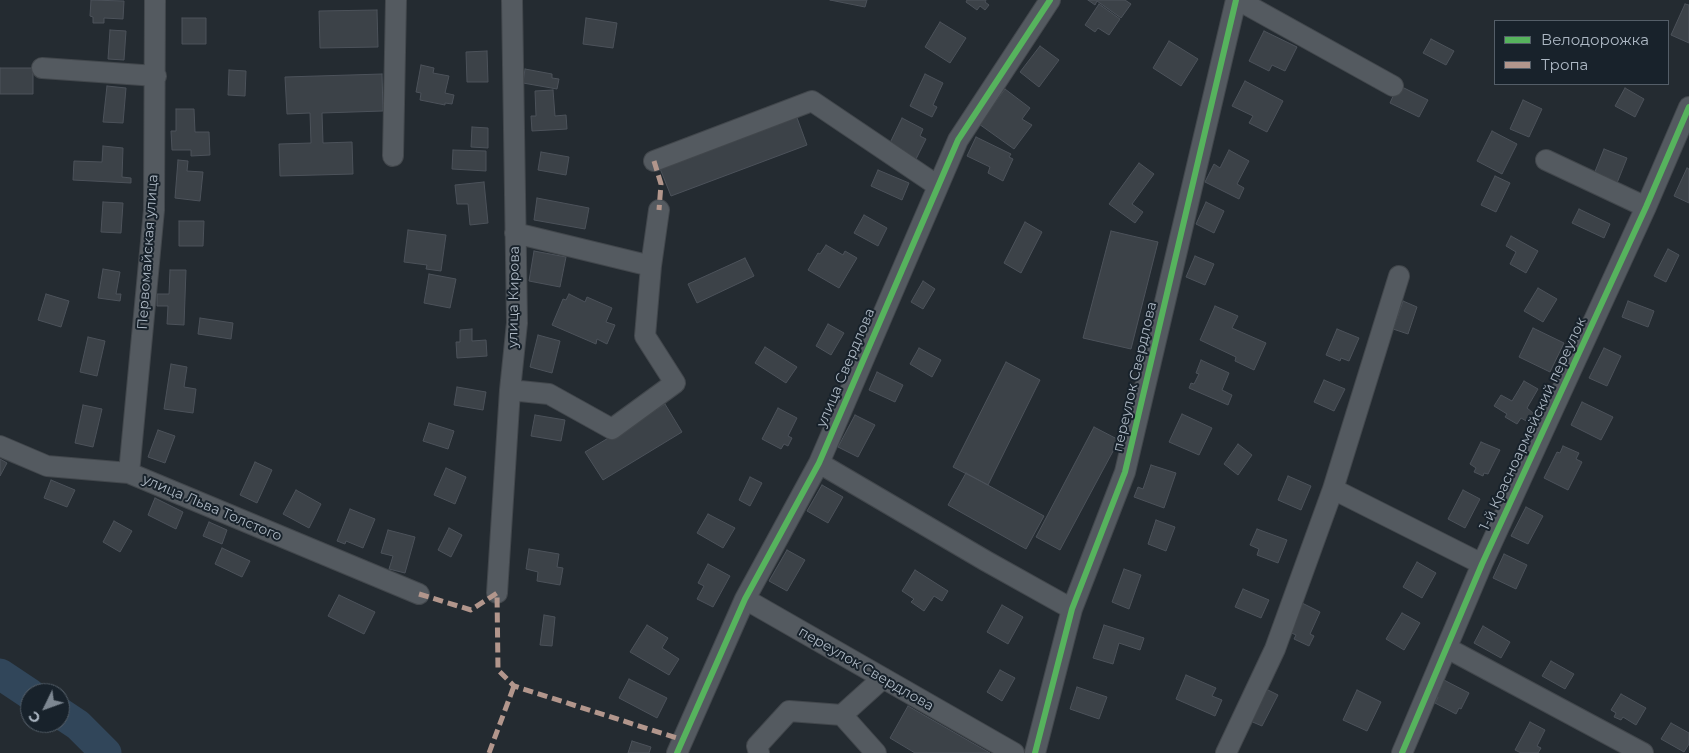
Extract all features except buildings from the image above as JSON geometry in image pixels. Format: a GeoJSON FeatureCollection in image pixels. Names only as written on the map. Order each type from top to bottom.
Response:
{"type":"FeatureCollection","features":[{"type":"Feature","properties":{"kind":"street","name":"Первомайская улица"},"geometry":{"type":"LineString","coordinates":[[129,473],[154,210],[155,0]]}},
{"type":"Feature","properties":{"kind":"street"},"geometry":{"type":"LineString","coordinates":[[393,156],[396,0]]}},
{"type":"Feature","properties":{"kind":"street","name":"улица Кирова"},"geometry":{"type":"LineString","coordinates":[[497,593],[510,390],[517,322],[512,0]]}},
{"type":"Feature","properties":{"kind":"street","name":"улица Свердлова"},"geometry":{"type":"LineString","coordinates":[[678,753],[745,599],[819,463],[958,140],[1050,0]]}},
{"type":"Feature","properties":{"kind":"street","name":"переулок Свердлова"},"geometry":{"type":"LineString","coordinates":[[1035,753],[1072,609],[1125,472],[1237,0],[1394,86]]}},
{"type":"Feature","properties":{"kind":"street"},"geometry":{"type":"LineString","coordinates":[[42,68],[156,76]]}},
{"type":"Feature","properties":{"kind":"street"},"geometry":{"type":"LineString","coordinates":[[654,161],[812,101],[938,186]]}},
{"type":"Feature","properties":{"kind":"street","name":"1-й Красноармейский переулок"},"geometry":{"type":"LineString","coordinates":[[1402,753],[1482,564],[1646,207],[1689,107]]}},
{"type":"Feature","properties":{"kind":"street"},"geometry":{"type":"LineString","coordinates":[[1546,160],[1646,207]]}},
{"type":"Feature","properties":{"kind":"street"},"geometry":{"type":"LineString","coordinates":[[510,390],[549,394],[612,429],[675,383],[645,336],[651,266],[659,210]]}},
{"type":"Feature","properties":{"kind":"street"},"geometry":{"type":"LineString","coordinates":[[515,233],[651,266]]}},
{"type":"Feature","properties":{"kind":"street"},"geometry":{"type":"LineString","coordinates":[[1226,753],[1275,649],[1333,489],[1399,276]]}},
{"type":"Feature","properties":{"kind":"street","name":"улица Льва Толстого"},"geometry":{"type":"LineString","coordinates":[[0,446],[47,466],[129,473],[418,594]]}},
{"type":"Feature","properties":{"kind":"street"},"geometry":{"type":"LineString","coordinates":[[819,463],[1072,609]]}},
{"type":"Feature","properties":{"kind":"street"},"geometry":{"type":"LineString","coordinates":[[1333,489],[1482,564]]}},
{"type":"Feature","properties":{"kind":"street","name":"переулок Свердлова"},"geometry":{"type":"LineString","coordinates":[[745,599],[1014,753]]}},
{"type":"Feature","properties":{"kind":"street"},"geometry":{"type":"LineString","coordinates":[[1447,648],[1643,753]]}},
{"type":"Feature","properties":{"kind":"street"},"geometry":{"type":"LineString","coordinates":[[842,715],[883,678]]}},
{"type":"Feature","properties":{"kind":"street"},"geometry":{"type":"LineString","coordinates":[[759,753],[757,746],[789,711],[842,715],[876,753]]}},
{"type":"Feature","properties":{"kind":"waterway"},"geometry":{"type":"LineString","coordinates":[[0,674],[20,687]]}},
{"type":"Feature","properties":{"kind":"waterway"},"geometry":{"type":"LineString","coordinates":[[70,720],[78,725],[106,753]]}},
{"type":"Feature","properties":{"kind":"marked path"},"geometry":{"type":"LineString","coordinates":[[654,161],[661,184],[659,210]]}},
{"type":"Feature","properties":{"kind":"marked path"},"geometry":{"type":"LineString","coordinates":[[419,594],[471,610],[497,593],[498,670],[514,686],[683,740]]}},
{"type":"Feature","properties":{"kind":"marked path"},"geometry":{"type":"LineString","coordinates":[[489,753],[514,686]]}},
{"type":"Feature","properties":{"kind":"cycle path"},"geometry":{"type":"LineString","coordinates":[[677,753],[745,599],[819,463],[958,140],[1050,0]]}},
{"type":"Feature","properties":{"kind":"cycle path"},"geometry":{"type":"LineString","coordinates":[[1035,753],[1072,609],[1125,472],[1236,0]]}},
{"type":"Feature","properties":{"kind":"cycle path"},"geometry":{"type":"LineString","coordinates":[[1402,753],[1482,564],[1646,207],[1689,107]]}}]}
